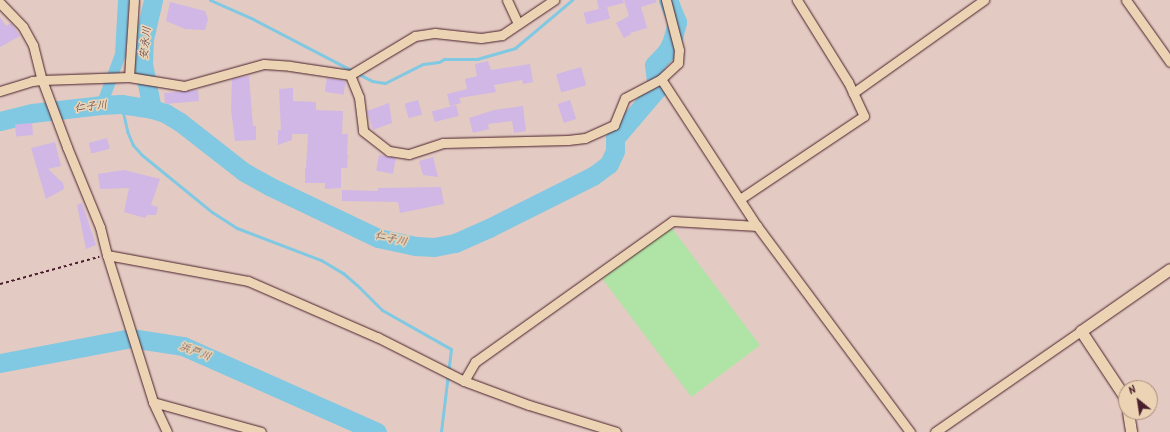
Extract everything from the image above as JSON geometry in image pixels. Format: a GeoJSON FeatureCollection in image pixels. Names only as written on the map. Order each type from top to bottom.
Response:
{"type":"FeatureCollection","features":[{"type":"Feature","properties":{"kind":"street"},"geometry":{"type":"LineString","coordinates":[[129,77],[134,0]]}},
{"type":"Feature","properties":{"kind":"street"},"geometry":{"type":"LineString","coordinates":[[507,0],[518,24]]}},
{"type":"Feature","properties":{"kind":"street"},"geometry":{"type":"LineString","coordinates":[[0,91],[32,81],[129,77],[184,86],[264,64],[290,66],[350,75],[415,36],[435,33],[481,38],[502,35],[554,0]]}},
{"type":"Feature","properties":{"kind":"street"},"geometry":{"type":"LineString","coordinates":[[350,75],[359,97],[363,131],[389,151],[409,154],[443,143],[568,140],[585,138],[614,125],[625,98],[661,79],[678,63],[679,50],[666,0]]}},
{"type":"Feature","properties":{"kind":"street"},"geometry":{"type":"LineString","coordinates":[[740,199],[864,116],[853,93],[797,0]]}},
{"type":"Feature","properties":{"kind":"street"},"geometry":{"type":"LineString","coordinates":[[853,93],[984,0]]}},
{"type":"Feature","properties":{"kind":"street"},"geometry":{"type":"LineString","coordinates":[[1126,0],[1170,62]]}},
{"type":"Feature","properties":{"kind":"street"},"geometry":{"type":"LineString","coordinates":[[0,3],[23,27],[33,45],[42,80],[100,228],[153,402],[167,432]]}},
{"type":"Feature","properties":{"kind":"street"},"geometry":{"type":"LineString","coordinates":[[661,79],[757,226],[910,432]]}},
{"type":"Feature","properties":{"kind":"street"},"geometry":{"type":"LineString","coordinates":[[464,381],[475,362],[673,220],[757,226]]}},
{"type":"Feature","properties":{"kind":"street"},"geometry":{"type":"LineString","coordinates":[[107,255],[248,281],[376,337],[464,381],[529,405],[616,432]]}},
{"type":"Feature","properties":{"kind":"street"},"geometry":{"type":"LineString","coordinates":[[935,432],[1170,269]]}},
{"type":"Feature","properties":{"kind":"street"},"geometry":{"type":"LineString","coordinates":[[1081,331],[1118,389]]}},
{"type":"Feature","properties":{"kind":"street"},"geometry":{"type":"LineString","coordinates":[[153,402],[261,432]]}},
{"type":"Feature","properties":{"kind":"street"},"geometry":{"type":"LineString","coordinates":[[1129,420],[1131,432]]}},
{"type":"Feature","properties":{"kind":"path"},"geometry":{"type":"LineString","coordinates":[[0,284],[107,255]]}},
{"type":"Feature","properties":{"kind":"green space"},"geometry":{"type":"Polygon","coordinates":[[[671,227],[760,345],[691,397],[602,279],[671,227]]]}},
{"type":"Feature","properties":{"kind":"building"},"geometry":{"type":"Polygon","coordinates":[[[597,0],[623,0],[624,3],[599,9],[597,0]]]}},
{"type":"Feature","properties":{"kind":"building"},"geometry":{"type":"Polygon","coordinates":[[[624,0],[656,0],[657,2],[641,7],[647,28],[630,33],[631,34],[624,38],[616,23],[629,16],[624,0]]]}},
{"type":"Feature","properties":{"kind":"building"},"geometry":{"type":"Polygon","coordinates":[[[170,2],[205,11],[208,19],[205,30],[185,29],[166,21],[170,2]]]}},
{"type":"Feature","properties":{"kind":"building"},"geometry":{"type":"Polygon","coordinates":[[[607,7],[610,19],[587,24],[584,13],[607,7]]]}},
{"type":"Feature","properties":{"kind":"building"},"geometry":{"type":"Polygon","coordinates":[[[0,17],[6,26],[11,23],[20,36],[0,47],[0,17]]]}},
{"type":"Feature","properties":{"kind":"building"},"geometry":{"type":"Polygon","coordinates":[[[488,61],[491,70],[530,64],[533,82],[523,84],[522,80],[494,85],[496,92],[459,98],[461,103],[450,106],[447,94],[467,89],[465,79],[477,76],[475,64],[488,61]]]}},
{"type":"Feature","properties":{"kind":"building"},"geometry":{"type":"Polygon","coordinates":[[[581,67],[586,85],[561,92],[556,74],[581,67]]]}},
{"type":"Feature","properties":{"kind":"building"},"geometry":{"type":"Polygon","coordinates":[[[249,76],[253,126],[256,126],[256,140],[235,141],[231,109],[232,79],[249,76]]]}},
{"type":"Feature","properties":{"kind":"building"},"geometry":{"type":"Polygon","coordinates":[[[327,78],[346,81],[344,95],[325,92],[327,78]]]}},
{"type":"Feature","properties":{"kind":"building"},"geometry":{"type":"Polygon","coordinates":[[[293,88],[293,101],[316,102],[316,110],[343,111],[342,134],[348,134],[348,155],[347,168],[341,168],[341,188],[325,189],[325,183],[305,183],[308,134],[292,134],[292,140],[278,145],[278,130],[281,130],[279,89],[293,88]]]}},
{"type":"Feature","properties":{"kind":"building"},"geometry":{"type":"Polygon","coordinates":[[[198,90],[199,101],[165,104],[164,93],[198,90]]]}},
{"type":"Feature","properties":{"kind":"building"},"geometry":{"type":"Polygon","coordinates":[[[418,100],[422,114],[409,118],[405,104],[418,100]]]}},
{"type":"Feature","properties":{"kind":"building"},"geometry":{"type":"Polygon","coordinates":[[[570,100],[576,119],[564,123],[558,104],[570,100]]]}},
{"type":"Feature","properties":{"kind":"building"},"geometry":{"type":"Polygon","coordinates":[[[389,103],[392,123],[373,130],[367,111],[389,103]]]}},
{"type":"Feature","properties":{"kind":"building"},"geometry":{"type":"Polygon","coordinates":[[[456,105],[459,116],[435,122],[432,111],[456,105]]]}},
{"type":"Feature","properties":{"kind":"building"},"geometry":{"type":"Polygon","coordinates":[[[523,106],[526,131],[514,133],[512,121],[488,124],[489,129],[473,133],[469,118],[494,110],[523,106]]]}},
{"type":"Feature","properties":{"kind":"building"},"geometry":{"type":"Polygon","coordinates":[[[32,123],[33,135],[16,136],[15,124],[32,123]]]}},
{"type":"Feature","properties":{"kind":"building"},"geometry":{"type":"Polygon","coordinates":[[[107,138],[110,149],[91,154],[89,143],[107,138]]]}},
{"type":"Feature","properties":{"kind":"building"},"geometry":{"type":"Polygon","coordinates":[[[55,142],[61,166],[48,169],[63,183],[64,189],[46,199],[31,148],[55,142]]]}},
{"type":"Feature","properties":{"kind":"building"},"geometry":{"type":"Polygon","coordinates":[[[379,155],[396,158],[393,174],[376,171],[379,155]]]}},
{"type":"Feature","properties":{"kind":"building"},"geometry":{"type":"Polygon","coordinates":[[[433,157],[438,177],[423,175],[419,161],[433,157]]]}},
{"type":"Feature","properties":{"kind":"building"},"geometry":{"type":"Polygon","coordinates":[[[124,170],[160,179],[151,205],[158,207],[156,215],[147,215],[145,218],[124,212],[129,188],[100,189],[98,174],[124,170]]]}},
{"type":"Feature","properties":{"kind":"building"},"geometry":{"type":"Polygon","coordinates":[[[441,187],[444,204],[400,213],[398,202],[342,201],[342,190],[378,191],[378,188],[441,187]]]}},
{"type":"Feature","properties":{"kind":"building"},"geometry":{"type":"Polygon","coordinates":[[[82,203],[96,245],[86,249],[77,205],[82,203]]]}},
{"type":"Feature","properties":{"kind":"waterway"},"geometry":{"type":"LineString","coordinates":[[101,105],[120,54],[123,0]]}},
{"type":"Feature","properties":{"kind":"waterway","name":"安永川"},"geometry":{"type":"LineString","coordinates":[[152,109],[143,64],[144,39],[153,0]]}},
{"type":"Feature","properties":{"kind":"waterway"},"geometry":{"type":"LineString","coordinates":[[210,0],[253,19],[372,81],[385,83],[423,64],[439,62],[444,59],[477,59],[515,48],[572,0]]}},
{"type":"Feature","properties":{"kind":"waterway","name":"仁子川"},"geometry":{"type":"LineString","coordinates":[[0,121],[32,113],[101,105],[121,104],[152,109],[165,113],[180,122],[244,172],[269,186],[378,238],[416,246],[434,247],[455,243],[489,228],[593,176],[609,164],[615,151],[615,138],[657,89],[654,65],[667,51],[672,41],[677,22],[668,0]]}},
{"type":"Feature","properties":{"kind":"waterway"},"geometry":{"type":"LineString","coordinates":[[121,104],[127,131],[133,145],[142,155],[212,212],[237,228],[321,260],[343,273],[382,310],[451,349],[441,432]]}},
{"type":"Feature","properties":{"kind":"waterway","name":"浜戸川"},"geometry":{"type":"LineString","coordinates":[[0,363],[131,338],[183,346],[377,432]]}}]}
